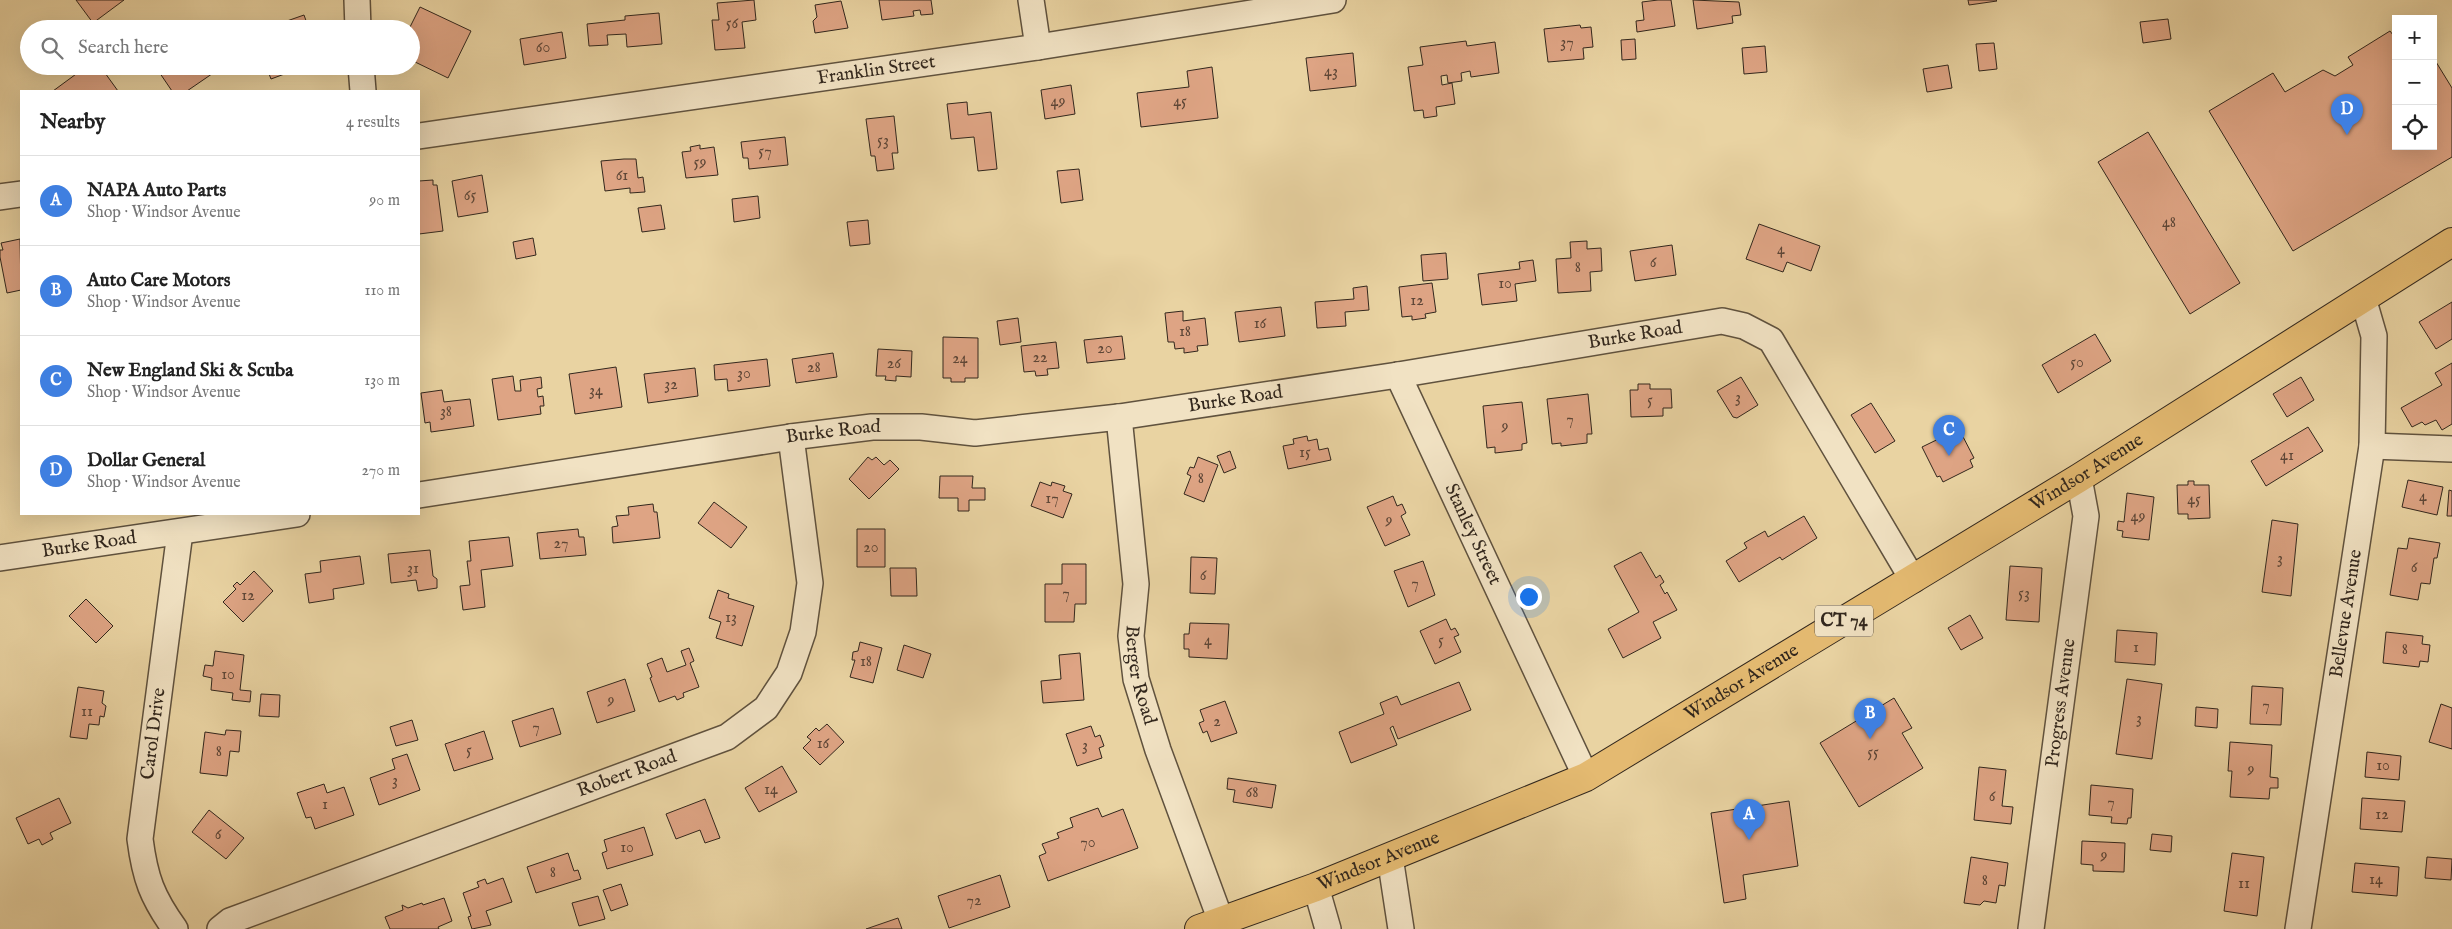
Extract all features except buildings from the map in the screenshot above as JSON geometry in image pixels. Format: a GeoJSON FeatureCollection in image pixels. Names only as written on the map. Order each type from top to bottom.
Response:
{"type":"FeatureCollection","features":[{"type":"Feature","properties":{"kind":"main road","name":"Windsor Avenue"},"geometry":{"type":"LineString","coordinates":[[1210,925],[1316,887],[1586,776],[2079,478],[2452,242]]}},
{"type":"Feature","properties":{"kind":"street"},"geometry":{"type":"LineString","coordinates":[[358,0],[358,20]]}},
{"type":"Feature","properties":{"kind":"street"},"geometry":{"type":"LineString","coordinates":[[1031,0],[1038,47]]}},
{"type":"Feature","properties":{"kind":"street","name":"Franklin Street"},"geometry":{"type":"LineString","coordinates":[[420,136],[1038,47],[1333,0]]}},
{"type":"Feature","properties":{"kind":"street"},"geometry":{"type":"LineString","coordinates":[[362,75],[363,90]]}},
{"type":"Feature","properties":{"kind":"street"},"geometry":{"type":"LineString","coordinates":[[0,197],[20,194]]}},
{"type":"Feature","properties":{"kind":"street","name":"Bellevue Avenue"},"geometry":{"type":"LineString","coordinates":[[2298,929],[2372,446],[2374,336],[2363,298]]}},
{"type":"Feature","properties":{"kind":"street","name":"Burke Road"},"geometry":{"type":"LineString","coordinates":[[420,495],[791,437],[872,427],[921,427],[975,433],[1119,417],[1398,375],[1722,321],[1744,326],[1771,340],[1913,580]]}},
{"type":"Feature","properties":{"kind":"street","name":"Stanley Street"},"geometry":{"type":"LineString","coordinates":[[1398,375],[1586,776]]}},
{"type":"Feature","properties":{"kind":"street","name":"Berger Road"},"geometry":{"type":"LineString","coordinates":[[1119,417],[1136,584],[1131,636],[1136,679],[1162,759],[1210,925]]}},
{"type":"Feature","properties":{"kind":"street","name":"Robert Road"},"geometry":{"type":"LineString","coordinates":[[220,929],[230,921],[727,737],[766,708],[789,673],[803,632],[810,583],[791,437]]}},
{"type":"Feature","properties":{"kind":"street"},"geometry":{"type":"LineString","coordinates":[[2372,446],[2452,449]]}},
{"type":"Feature","properties":{"kind":"street","name":"Progress Avenue"},"geometry":{"type":"LineString","coordinates":[[2031,929],[2086,516],[2079,478]]}},
{"type":"Feature","properties":{"kind":"street","name":"Burke Road"},"geometry":{"type":"LineString","coordinates":[[0,558],[290,515]]}},
{"type":"Feature","properties":{"kind":"street","name":"Carol Drive"},"geometry":{"type":"LineString","coordinates":[[175,929],[158,906],[144,872],[140,839],[180,532]]}},
{"type":"Feature","properties":{"kind":"street"},"geometry":{"type":"LineString","coordinates":[[1390,856],[1401,929]]}},
{"type":"Feature","properties":{"kind":"street"},"geometry":{"type":"LineString","coordinates":[[1316,887],[1328,929]]}},
{"type":"Feature","properties":{"kind":"place","name":"Dollar General"},"geometry":{"type":"Point","coordinates":[2347,135]}},
{"type":"Feature","properties":{"kind":"place","name":"New England Ski & Scuba"},"geometry":{"type":"Point","coordinates":[1949,456]}},
{"type":"Feature","properties":{"kind":"place","name":"Auto Care Motors"},"geometry":{"type":"Point","coordinates":[1870,739]}},
{"type":"Feature","properties":{"kind":"place","name":"NAPA Auto Parts"},"geometry":{"type":"Point","coordinates":[1749,840]}}]}
